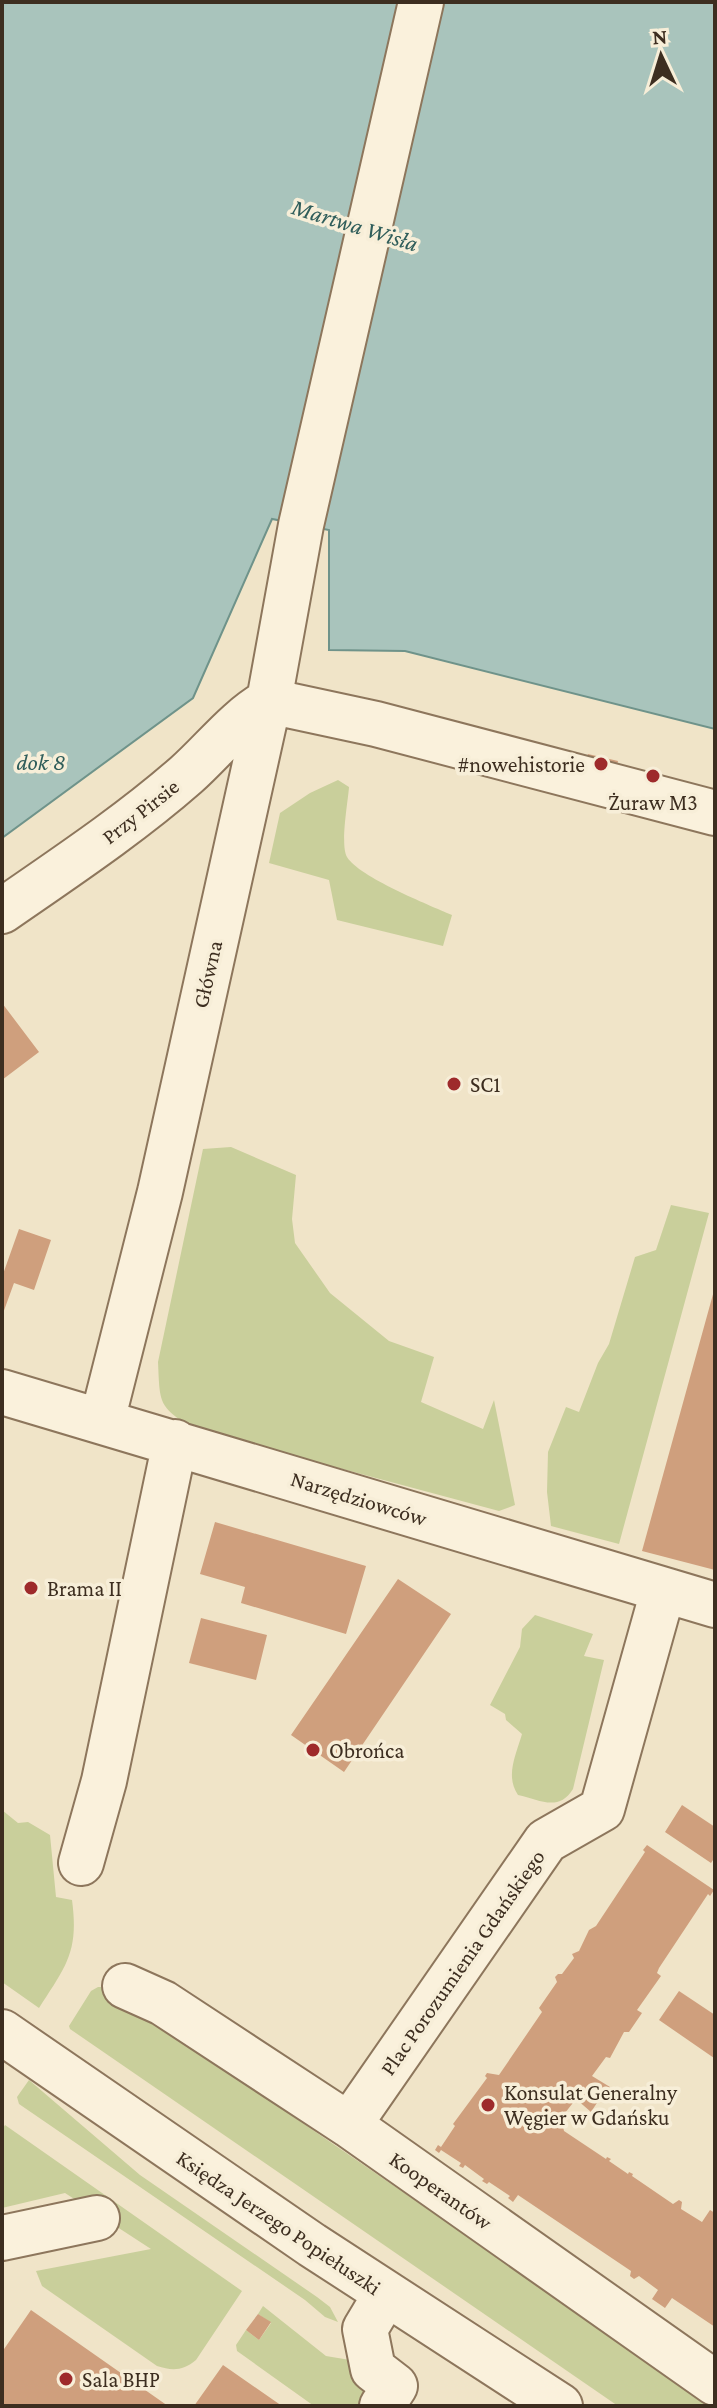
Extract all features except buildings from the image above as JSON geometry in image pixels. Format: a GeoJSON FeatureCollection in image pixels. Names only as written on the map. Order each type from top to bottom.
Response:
{"type":"FeatureCollection","features":[{"type":"Feature","properties":{"kind":"street","name":"Główna"},"geometry":{"type":"LineString","coordinates":[[102,1421],[160,1192],[269,701],[301,525],[421,2]]}},
{"type":"Feature","properties":{"kind":"street"},"geometry":{"type":"LineString","coordinates":[[269,701],[376,724],[715,813]]}},
{"type":"Feature","properties":{"kind":"street","name":"Przy Pirsie"},"geometry":{"type":"LineString","coordinates":[[2,911],[109,836],[187,774],[247,714],[269,701]]}},
{"type":"Feature","properties":{"kind":"street","name":"Narzędziowców"},"geometry":{"type":"LineString","coordinates":[[2,1392],[715,1605]]}},
{"type":"Feature","properties":{"kind":"street"},"geometry":{"type":"LineString","coordinates":[[81,1863],[104,1781],[175,1442]]}},
{"type":"Feature","properties":{"kind":"street","name":"Plac Porozumienia Gdańskiego"},"geometry":{"type":"LineString","coordinates":[[349,2125],[546,1841],[602,1809],[663,1591]]}},
{"type":"Feature","properties":{"kind":"street","name":"Kooperantów"},"geometry":{"type":"LineString","coordinates":[[144,1994],[349,2125],[715,2383]]}},
{"type":"Feature","properties":{"kind":"street","name":"Księdza Jerzego Popiełuszki"},"geometry":{"type":"LineString","coordinates":[[2,2032],[386,2294],[560,2406]]}},
{"type":"Feature","properties":{"kind":"street"},"geometry":{"type":"LineString","coordinates":[[2,2238],[97,2218]]}},
{"type":"Feature","properties":{"kind":"street"},"geometry":{"type":"LineString","coordinates":[[382,2406],[395,2386],[373,2369],[365,2329],[386,2294]]}},
{"type":"Feature","properties":{"kind":"green space"},"geometry":{"type":"Polygon","coordinates":[[[338,780],[349,787],[344,834],[347,857],[379,882],[452,915],[443,946],[337,920],[329,880],[269,863],[280,813],[310,793],[338,780]]]}},
{"type":"Feature","properties":{"kind":"green space"},"geometry":{"type":"Polygon","coordinates":[[[231,1147],[296,1175],[292,1219],[295,1243],[330,1293],[389,1341],[434,1357],[421,1402],[483,1429],[494,1400],[515,1505],[499,1511],[194,1429],[167,1409],[159,1387],[158,1362],[203,1149],[231,1147]]]}},
{"type":"Feature","properties":{"kind":"green space"},"geometry":{"type":"Polygon","coordinates":[[[671,1205],[709,1213],[619,1544],[551,1526],[547,1492],[548,1452],[566,1407],[579,1412],[609,1344],[635,1257],[656,1250],[671,1205]]]}},
{"type":"Feature","properties":{"kind":"green space"},"geometry":{"type":"Polygon","coordinates":[[[535,1615],[593,1634],[584,1656],[604,1660],[573,1789],[568,1796],[555,1802],[518,1795],[512,1773],[522,1734],[506,1720],[505,1714],[490,1705],[520,1647],[522,1629],[535,1615]]]}},
{"type":"Feature","properties":{"kind":"green space"},"geometry":{"type":"Polygon","coordinates":[[[2,1810],[18,1823],[28,1822],[50,1835],[56,1897],[72,1900],[72,1946],[57,1981],[39,2008],[2,1982],[2,1810]]]}},
{"type":"Feature","properties":{"kind":"green space"},"geometry":{"type":"Polygon","coordinates":[[[105,1987],[714,2406],[618,2406],[70,2029],[91,1991],[105,1987]]]}},
{"type":"Feature","properties":{"kind":"green space"},"geometry":{"type":"Polygon","coordinates":[[[29,2080],[140,2175],[330,2307],[338,2322],[325,2317],[305,2300],[19,2104],[17,2097],[29,2080]]]}},
{"type":"Feature","properties":{"kind":"green space"},"geometry":{"type":"Polygon","coordinates":[[[5,2125],[242,2291],[196,2360],[177,2369],[157,2366],[42,2286],[36,2271],[151,2249],[65,2193],[2,2208],[2,2130],[5,2125]]]}},
{"type":"Feature","properties":{"kind":"green space"},"geometry":{"type":"Polygon","coordinates":[[[263,2306],[326,2356],[356,2361],[372,2406],[314,2406],[237,2351],[236,2345],[246,2330],[259,2340],[271,2323],[258,2314],[263,2306]]]}},
{"type":"Feature","properties":{"kind":"water"},"geometry":{"type":"Polygon","coordinates":[[[2,2],[715,2],[715,729],[405,651],[329,650],[329,530],[272,519],[193,698],[2,838],[2,2]]]}},
{"type":"Feature","properties":{"kind":"place","name":"#nowehistorie"},"geometry":{"type":"Point","coordinates":[601,764]}},
{"type":"Feature","properties":{"kind":"place","name":"Żuraw M3"},"geometry":{"type":"Point","coordinates":[653,776]}},
{"type":"Feature","properties":{"kind":"place","name":"SC1"},"geometry":{"type":"Point","coordinates":[454,1084]}},
{"type":"Feature","properties":{"kind":"place","name":"Brama II"},"geometry":{"type":"Point","coordinates":[31,1588]}},
{"type":"Feature","properties":{"kind":"place","name":"Obrońca"},"geometry":{"type":"Point","coordinates":[313,1750]}},
{"type":"Feature","properties":{"kind":"place","name":"Konsulat Generalny Węgier w Gdańsku"},"geometry":{"type":"Point","coordinates":[488,2105]}},
{"type":"Feature","properties":{"kind":"place","name":"Sala BHP"},"geometry":{"type":"Point","coordinates":[66,2379]}},
{"type":"Feature","properties":{"kind":"water label","name":"Martwa Wisła"},"geometry":{"type":"Point","coordinates":[355,225]}},
{"type":"Feature","properties":{"kind":"water label","name":"dok 8"},"geometry":{"type":"Point","coordinates":[41,762]}}]}
